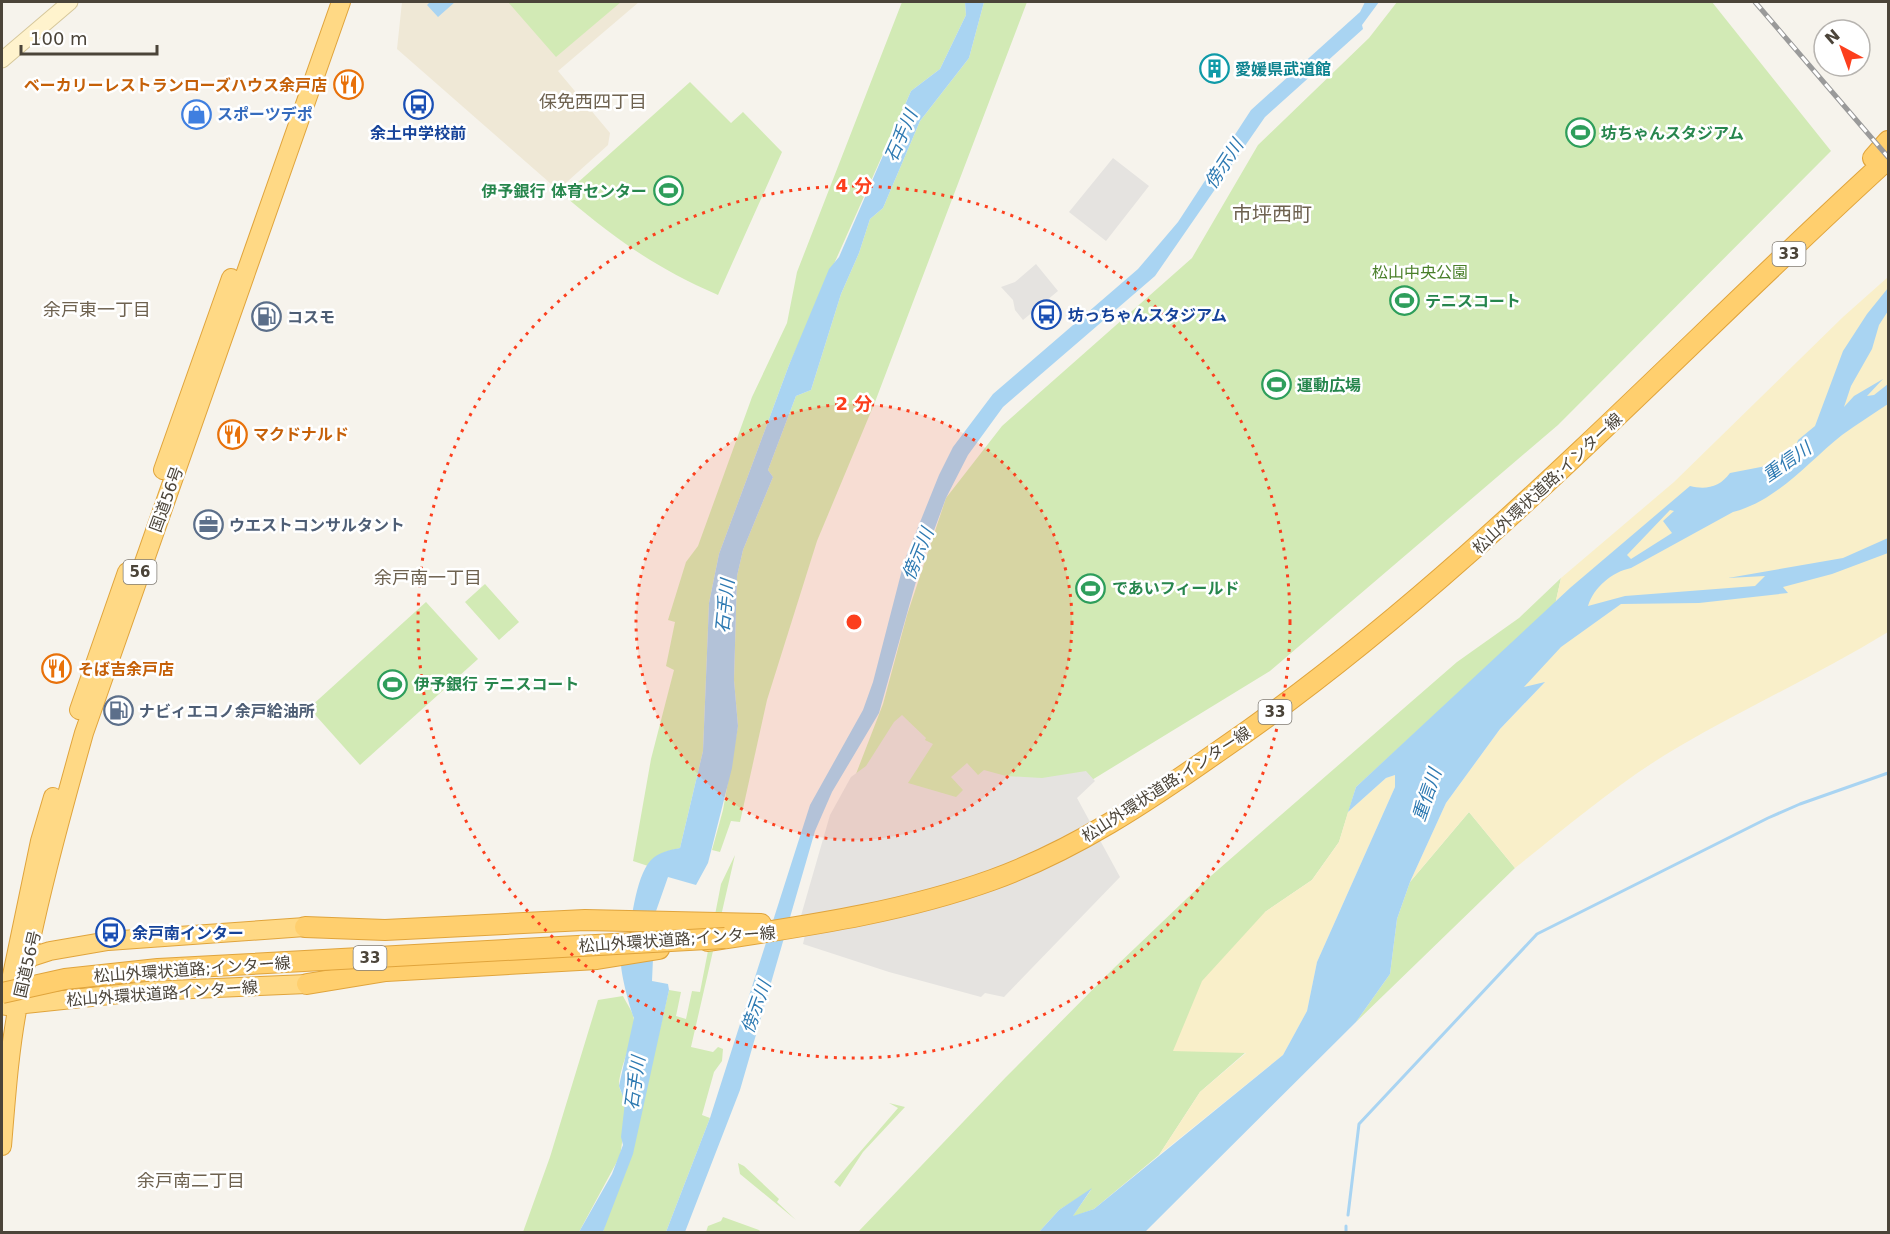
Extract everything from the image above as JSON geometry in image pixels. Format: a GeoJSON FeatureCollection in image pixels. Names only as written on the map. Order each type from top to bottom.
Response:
{"type":"FeatureCollection","features":[{"type":"Feature","properties":{"kind":"highway","name":"国道56号"},"geometry":{"type":"LineString","coordinates":[[2,1033],[40,841],[76,722],[328,2]]}},
{"type":"Feature","properties":{"kind":"highway","name":"国道56号"},"geometry":{"type":"LineString","coordinates":[[15,962],[84,733],[340,2]]}},
{"type":"Feature","properties":{"kind":"highway","name":"松山外環状道路;インター線"},"geometry":{"type":"LineString","coordinates":[[8,1000],[99,974],[830,923],[891,910],[993,879],[1096,832],[1166,788],[1327,674],[1422,596],[1485,542],[1690,349],[1881,159],[1888,143]]}},
{"type":"Feature","properties":{"kind":"highway"},"geometry":{"type":"LineString","coordinates":[[15,962],[108,941],[305,927],[385,930],[585,921],[724,931]]}},
{"type":"Feature","properties":{"kind":"highway"},"geometry":{"type":"LineString","coordinates":[[307,984],[386,971],[597,959],[724,931]]}},
{"type":"Feature","properties":{"kind":"highway","name":"松山外環状道路インター線"},"geometry":{"type":"LineString","coordinates":[[8,1000],[307,984]]}},
{"type":"Feature","properties":{"kind":"highway","name":"国道56号"},"geometry":{"type":"LineString","coordinates":[[2,1146],[9,1062],[8,1000]]}},
{"type":"Feature","properties":{"kind":"main road"},"geometry":{"type":"LineString","coordinates":[[2,60],[70,2]]}},
{"type":"Feature","properties":{"kind":"shaded area"},"geometry":{"type":"Polygon","coordinates":[[[402,2],[639,2],[558,71],[610,133],[608,145],[558,190],[397,49],[402,2]]]}},
{"type":"Feature","properties":{"kind":"shaded area"},"geometry":{"type":"Polygon","coordinates":[[[1113,158],[1149,186],[1106,241],[1069,212],[1113,158]]]}},
{"type":"Feature","properties":{"kind":"shaded area"},"geometry":{"type":"Polygon","coordinates":[[[1036,264],[1058,291],[1023,320],[1015,310],[1013,300],[1001,287],[1015,282],[1036,264]]]}},
{"type":"Feature","properties":{"kind":"shaded area"},"geometry":{"type":"Polygon","coordinates":[[[902,715],[926,738],[925,740],[933,744],[908,783],[956,797],[963,790],[951,777],[967,763],[978,775],[984,770],[1006,776],[1042,778],[1086,771],[1095,781],[1077,798],[1120,877],[1004,997],[985,993],[981,997],[889,972],[803,944],[805,935],[796,933],[830,815],[851,777],[866,766],[894,722],[902,715]]]}},
{"type":"Feature","properties":{"kind":"green space"},"geometry":{"type":"Polygon","coordinates":[[[508,2],[621,2],[556,57],[508,2]]]}},
{"type":"Feature","properties":{"kind":"green space"},"geometry":{"type":"Polygon","coordinates":[[[902,2],[965,2],[966,15],[940,69],[911,91],[789,365],[719,554],[709,603],[703,751],[680,848],[658,856],[648,866],[633,861],[651,759],[674,670],[666,666],[675,622],[668,620],[686,562],[698,546],[752,397],[787,323],[797,272],[902,2]]]}},
{"type":"Feature","properties":{"kind":"green space"},"geometry":{"type":"Polygon","coordinates":[[[984,2],[1027,2],[875,402],[817,541],[767,700],[740,822],[731,821],[720,852],[712,850],[723,810],[738,726],[734,680],[737,576],[743,550],[773,477],[768,470],[796,396],[811,390],[841,294],[859,253],[870,219],[883,208],[920,121],[969,58],[984,2]]]}},
{"type":"Feature","properties":{"kind":"green space","name":"松山中央公園"},"geometry":{"type":"Polygon","coordinates":[[[1397,2],[1712,2],[1831,151],[1558,425],[1270,671],[1069,794],[815,880],[883,704],[907,615],[946,498],[1002,426],[1192,258],[1258,145],[1369,38],[1397,2]]]}},
{"type":"Feature","properties":{"kind":"green space","name":"伊予銀行 体育センター"},"geometry":{"type":"Polygon","coordinates":[[[690,82],[731,123],[743,112],[782,152],[718,295],[656,264],[603,228],[567,198],[575,185],[690,82]]]}},
{"type":"Feature","properties":{"kind":"green space"},"geometry":{"type":"Polygon","coordinates":[[[1561,578],[1555,605],[1356,787],[1339,842],[1312,880],[1265,912],[1246,1052],[1200,1092],[1159,1155],[1094,1209],[1072,1217],[1091,1190],[1059,1210],[1039,1232],[858,1232],[1006,1077],[1113,969],[1204,882],[1457,662],[1519,618],[1561,578]]]}},
{"type":"Feature","properties":{"kind":"green space"},"geometry":{"type":"Polygon","coordinates":[[[485,584],[519,622],[499,640],[465,602],[485,584]]]}},
{"type":"Feature","properties":{"kind":"green space","name":"伊予銀行 テニスコート"},"geometry":{"type":"Polygon","coordinates":[[[426,602],[478,659],[360,765],[309,708],[426,602]]]}},
{"type":"Feature","properties":{"kind":"green space"},"geometry":{"type":"Polygon","coordinates":[[[1469,812],[1515,868],[1356,1022],[1390,974],[1397,919],[1410,882],[1469,812]]]}},
{"type":"Feature","properties":{"kind":"green space"},"geometry":{"type":"Polygon","coordinates":[[[735,855],[691,1047],[713,1052],[718,1047],[723,1049],[722,1061],[714,1072],[702,1115],[710,1118],[666,1232],[603,1232],[651,1067],[669,990],[681,992],[676,1016],[686,1019],[692,991],[700,992],[721,884],[735,855]]]}},
{"type":"Feature","properties":{"kind":"green space"},"geometry":{"type":"Polygon","coordinates":[[[623,996],[633,1015],[634,1027],[619,1084],[625,1106],[620,1156],[579,1232],[523,1232],[550,1157],[598,1000],[623,996]]]}},
{"type":"Feature","properties":{"kind":"green space"},"geometry":{"type":"Polygon","coordinates":[[[889,1103],[905,1107],[863,1152],[840,1187],[834,1182],[898,1108],[889,1103]]]}},
{"type":"Feature","properties":{"kind":"green space"},"geometry":{"type":"Polygon","coordinates":[[[738,1163],[779,1199],[777,1202],[796,1220],[740,1174],[738,1163]]]}},
{"type":"Feature","properties":{"kind":"green space"},"geometry":{"type":"Polygon","coordinates":[[[723,1217],[761,1232],[706,1232],[708,1226],[721,1221],[723,1217]]]}},
{"type":"Feature","properties":{"kind":"sand"},"geometry":{"type":"Polygon","coordinates":[[[1888,277],[1888,632],[1658,759],[1595,804],[1515,868],[1469,812],[1410,882],[1446,803],[1500,729],[1544,683],[1523,688],[1555,605],[1561,578],[1674,482],[1843,317],[1888,277]]]}},
{"type":"Feature","properties":{"kind":"sand"},"geometry":{"type":"Polygon","coordinates":[[[1395,775],[1395,787],[1317,962],[1307,1011],[1283,1055],[1159,1155],[1200,1092],[1246,1053],[1173,1051],[1202,981],[1265,912],[1312,880],[1339,842],[1348,812],[1386,778],[1395,775]]]}},
{"type":"Feature","properties":{"kind":"water"},"geometry":{"type":"Polygon","coordinates":[[[430,2],[455,2],[438,17],[427,5],[430,2]]]}},
{"type":"Feature","properties":{"kind":"water","name":"石手川"},"geometry":{"type":"Polygon","coordinates":[[[965,2],[984,2],[969,58],[920,121],[883,208],[870,219],[859,253],[841,294],[811,390],[796,396],[768,470],[773,477],[743,550],[737,576],[734,680],[738,726],[732,768],[708,863],[696,885],[668,877],[655,914],[652,981],[668,984],[669,990],[633,1154],[603,1232],[579,1232],[612,1174],[623,1145],[621,1137],[625,1102],[619,1086],[634,1018],[621,961],[626,948],[637,890],[645,868],[658,855],[680,848],[703,751],[709,603],[719,554],[789,365],[829,269],[839,257],[911,91],[940,69],[966,15],[965,2]]]}},
{"type":"Feature","properties":{"kind":"water","name":"傍示川"},"geometry":{"type":"Polygon","coordinates":[[[1365,2],[1379,2],[1362,25],[1363,29],[1265,117],[1155,276],[1003,407],[968,455],[946,498],[919,571],[879,713],[832,792],[815,831],[740,1090],[685,1232],[666,1232],[710,1118],[810,805],[863,710],[873,682],[904,562],[939,475],[953,447],[993,394],[1138,269],[1178,222],[1251,110],[1360,12],[1365,2]]]}},
{"type":"Feature","properties":{"kind":"water","name":"重信川"},"geometry":{"type":"Polygon","coordinates":[[[1888,288],[1888,311],[1879,325],[1872,349],[1851,386],[1844,407],[1854,396],[1883,379],[1867,396],[1874,395],[1888,384],[1888,404],[1842,435],[1791,480],[1764,499],[1733,512],[1605,581],[1588,606],[1625,596],[1755,586],[1765,576],[1728,578],[1843,558],[1888,538],[1888,553],[1832,574],[1783,587],[1788,593],[1699,603],[1621,604],[1561,647],[1524,687],[1545,682],[1500,729],[1446,803],[1410,882],[1397,919],[1390,974],[1356,1022],[1145,1232],[1039,1232],[1059,1210],[1092,1188],[1073,1216],[1094,1209],[1283,1055],[1307,1011],[1317,962],[1395,787],[1395,775],[1386,778],[1348,812],[1356,787],[1570,588],[1690,486],[1702,488],[1712,486],[1722,482],[1730,473],[1766,466],[1795,449],[1798,440],[1815,426],[1843,351],[1867,314],[1888,288]],[[1670,510],[1627,555],[1631,559],[1672,533],[1663,521],[1674,511],[1670,510]]]}},
{"type":"Feature","properties":{"kind":"waterway"},"geometry":{"type":"LineString","coordinates":[[1348,1215],[1359,1124],[1537,934],[1768,818],[1800,804],[1888,773]]}},
{"type":"Feature","properties":{"kind":"waterway"},"geometry":{"type":"LineString","coordinates":[[1346,1226],[1346,1232]]}},
{"type":"Feature","properties":{"kind":"railway"},"geometry":{"type":"LineString","coordinates":[[1755,2],[1888,157]]}},
{"type":"Feature","properties":{"kind":"place","name":"愛媛県武道館"},"geometry":{"type":"Point","coordinates":[1214,69]}},
{"type":"Feature","properties":{"kind":"place","name":"ベーカリーレストランローズハウス余戸店"},"geometry":{"type":"Point","coordinates":[348,85]}},
{"type":"Feature","properties":{"kind":"place","name":"余土中学校前"},"geometry":{"type":"Point","coordinates":[418,105]}},
{"type":"Feature","properties":{"kind":"place","name":"スポーツデポ"},"geometry":{"type":"Point","coordinates":[196,114]}},
{"type":"Feature","properties":{"kind":"place","name":"坊ちゃんスタジアム"},"geometry":{"type":"Point","coordinates":[1580,133]}},
{"type":"Feature","properties":{"kind":"place","name":"伊予銀行 体育センター"},"geometry":{"type":"Point","coordinates":[668,191]}},
{"type":"Feature","properties":{"kind":"place","name":"テニスコート"},"geometry":{"type":"Point","coordinates":[1404,301]}},
{"type":"Feature","properties":{"kind":"place","name":"坊っちゃんスタジアム"},"geometry":{"type":"Point","coordinates":[1047,315]}},
{"type":"Feature","properties":{"kind":"place","name":"コスモ"},"geometry":{"type":"Point","coordinates":[266,317]}},
{"type":"Feature","properties":{"kind":"place","name":"運動広場"},"geometry":{"type":"Point","coordinates":[1276,385]}},
{"type":"Feature","properties":{"kind":"place","name":"マクドナルド"},"geometry":{"type":"Point","coordinates":[232,434]}},
{"type":"Feature","properties":{"kind":"place","name":"ウエストコンサルタント"},"geometry":{"type":"Point","coordinates":[208,525]}},
{"type":"Feature","properties":{"kind":"place","name":"であいフィールド"},"geometry":{"type":"Point","coordinates":[1091,588]}},
{"type":"Feature","properties":{"kind":"place","name":"そば吉余戸店"},"geometry":{"type":"Point","coordinates":[57,669]}},
{"type":"Feature","properties":{"kind":"place","name":"伊予銀行 テニスコート"},"geometry":{"type":"Point","coordinates":[393,684]}},
{"type":"Feature","properties":{"kind":"place","name":"ナビィエコノ余戸給油所"},"geometry":{"type":"Point","coordinates":[118,711]}},
{"type":"Feature","properties":{"kind":"place","name":"余戸南インター"},"geometry":{"type":"Point","coordinates":[111,933]}},
{"type":"Feature","properties":{"kind":"district","name":"保免西四丁目"},"geometry":{"type":"Point","coordinates":[593,102]}},
{"type":"Feature","properties":{"kind":"district","name":"市坪西町"},"geometry":{"type":"Point","coordinates":[1272,214]}},
{"type":"Feature","properties":{"kind":"district","name":"余戸東一丁目"},"geometry":{"type":"Point","coordinates":[97,310]}},
{"type":"Feature","properties":{"kind":"district","name":"余戸南一丁目"},"geometry":{"type":"Point","coordinates":[428,578]}},
{"type":"Feature","properties":{"kind":"district","name":"余戸南二丁目"},"geometry":{"type":"Point","coordinates":[191,1181]}}]}
